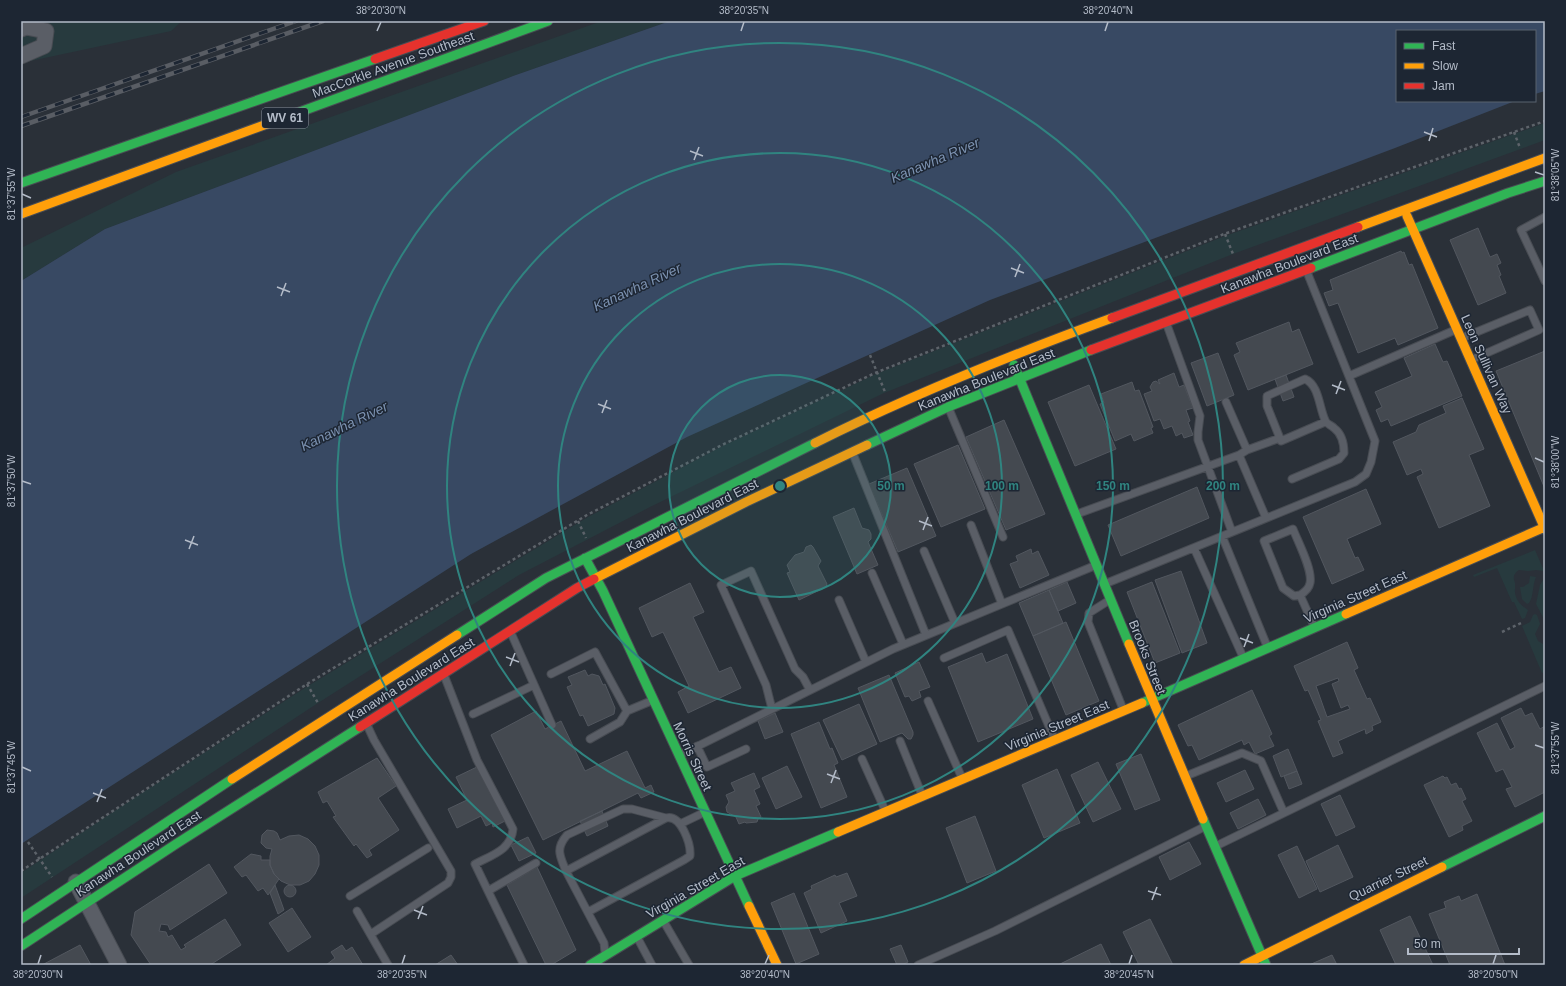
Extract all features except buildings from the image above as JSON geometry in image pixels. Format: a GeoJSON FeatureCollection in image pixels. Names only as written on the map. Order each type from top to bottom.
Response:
{"type":"FeatureCollection","features":[{"type":"Feature","properties":{"kind":"main road","name":"MacCorkle Avenue Southeast"},"geometry":{"type":"LineString","coordinates":[[21,183],[484,21]]}},
{"type":"Feature","properties":{"kind":"main road","name":"MacCorkle Avenue Southeast"},"geometry":{"type":"LineString","coordinates":[[21,214],[548,21]]}},
{"type":"Feature","properties":{"kind":"main road","name":"Kanawha Boulevard East"},"geometry":{"type":"LineString","coordinates":[[21,920],[186,808],[546,578],[834,433],[929,391],[1084,328],[1545,158]]}},
{"type":"Feature","properties":{"kind":"main road","name":"Kanawha Boulevard East"},"geometry":{"type":"LineString","coordinates":[[21,946],[365,722],[596,578],[746,502],[948,408],[1099,347],[1508,193],[1545,181]]}},
{"type":"Feature","properties":{"kind":"main road","name":"Leon Sullivan Way"},"geometry":{"type":"LineString","coordinates":[[1404,209],[1545,528]]}},
{"type":"Feature","properties":{"kind":"main road","name":"Brooks Street"},"geometry":{"type":"LineString","coordinates":[[1010,357],[1151,699],[1266,965]]}},
{"type":"Feature","properties":{"kind":"main road","name":"Virginia Street East"},"geometry":{"type":"LineString","coordinates":[[590,965],[606,958],[637,936],[735,876],[1124,711],[1545,528]]}},
{"type":"Feature","properties":{"kind":"main road","name":"Morris Street"},"geometry":{"type":"LineString","coordinates":[[585,558],[596,578],[777,965]]}},
{"type":"Feature","properties":{"kind":"main road","name":"Quarrier Street"},"geometry":{"type":"LineString","coordinates":[[1244,965],[1545,816]]}},
{"type":"Feature","properties":{"kind":"street"},"geometry":{"type":"LineString","coordinates":[[21,29],[26,27],[46,31],[44,46],[21,56]]}},
{"type":"Feature","properties":{"kind":"street"},"geometry":{"type":"LineString","coordinates":[[76,882],[119,965]]}},
{"type":"Feature","properties":{"kind":"lane"},"geometry":{"type":"LineString","coordinates":[[1545,217],[1522,230],[1545,281]]}},
{"type":"Feature","properties":{"kind":"lane"},"geometry":{"type":"LineString","coordinates":[[1104,584],[1355,482],[1366,474],[1371,462],[1375,441],[1306,270]]}},
{"type":"Feature","properties":{"kind":"lane"},"geometry":{"type":"LineString","coordinates":[[1462,338],[1530,310],[1539,330],[1471,360]]}},
{"type":"Feature","properties":{"kind":"lane"},"geometry":{"type":"LineString","coordinates":[[1166,323],[1200,416],[1198,440],[1232,532]]}},
{"type":"Feature","properties":{"kind":"lane"},"geometry":{"type":"LineString","coordinates":[[1349,376],[1457,329]]}},
{"type":"Feature","properties":{"kind":"lane"},"geometry":{"type":"LineString","coordinates":[[1292,479],[1340,459],[1344,453],[1342,438],[1336,429],[1326,422],[1314,388],[1309,381],[1305,379],[1266,396],[1267,406],[1281,441],[1326,422]]}},
{"type":"Feature","properties":{"kind":"lane"},"geometry":{"type":"LineString","coordinates":[[1226,402],[1247,450]]}},
{"type":"Feature","properties":{"kind":"lane"},"geometry":{"type":"LineString","coordinates":[[948,408],[1002,537]]}},
{"type":"Feature","properties":{"kind":"lane"},"geometry":{"type":"LineString","coordinates":[[1075,514],[1208,467],[1280,438]]}},
{"type":"Feature","properties":{"kind":"lane"},"geometry":{"type":"LineString","coordinates":[[852,452],[926,635]]}},
{"type":"Feature","properties":{"kind":"lane"},"geometry":{"type":"LineString","coordinates":[[1239,455],[1266,518]]}},
{"type":"Feature","properties":{"kind":"lane"},"geometry":{"type":"LineString","coordinates":[[971,525],[1002,604]]}},
{"type":"Feature","properties":{"kind":"lane"},"geometry":{"type":"LineString","coordinates":[[1293,529],[1311,575],[1310,584],[1300,595],[1294,596],[1283,588],[1264,541],[1293,529]]}},
{"type":"Feature","properties":{"kind":"lane"},"geometry":{"type":"LineString","coordinates":[[1222,536],[1268,648]]}},
{"type":"Feature","properties":{"kind":"lane"},"geometry":{"type":"LineString","coordinates":[[1194,548],[1243,659]]}},
{"type":"Feature","properties":{"kind":"lane"},"geometry":{"type":"LineString","coordinates":[[924,551],[955,623]]}},
{"type":"Feature","properties":{"kind":"lane"},"geometry":{"type":"LineString","coordinates":[[679,755],[903,644],[1096,565]]}},
{"type":"Feature","properties":{"kind":"lane"},"geometry":{"type":"LineString","coordinates":[[772,709],[766,685],[721,585],[751,571],[795,669],[803,678],[810,690]]}},
{"type":"Feature","properties":{"kind":"lane"},"geometry":{"type":"LineString","coordinates":[[872,573],[903,644]]}},
{"type":"Feature","properties":{"kind":"lane"},"geometry":{"type":"LineString","coordinates":[[1300,595],[1315,628]]}},
{"type":"Feature","properties":{"kind":"lane"},"geometry":{"type":"LineString","coordinates":[[839,600],[866,662]]}},
{"type":"Feature","properties":{"kind":"lane"},"geometry":{"type":"LineString","coordinates":[[1110,600],[1089,613],[1088,622],[1124,711]]}},
{"type":"Feature","properties":{"kind":"lane"},"geometry":{"type":"LineString","coordinates":[[944,658],[1008,630],[1054,740]]}},
{"type":"Feature","properties":{"kind":"lane"},"geometry":{"type":"LineString","coordinates":[[510,631],[552,725]]}},
{"type":"Feature","properties":{"kind":"lane"},"geometry":{"type":"LineString","coordinates":[[551,674],[595,652],[627,711]]}},
{"type":"Feature","properties":{"kind":"lane"},"geometry":{"type":"LineString","coordinates":[[443,673],[453,694],[477,760],[512,829],[512,837],[507,846],[475,864],[524,965]]}},
{"type":"Feature","properties":{"kind":"lane"},"geometry":{"type":"LineString","coordinates":[[473,714],[534,685]]}},
{"type":"Feature","properties":{"kind":"lane"},"geometry":{"type":"LineString","coordinates":[[1215,846],[1545,686]]}},
{"type":"Feature","properties":{"kind":"lane"},"geometry":{"type":"LineString","coordinates":[[590,739],[620,722],[627,711],[653,700]]}},
{"type":"Feature","properties":{"kind":"lane"},"geometry":{"type":"LineString","coordinates":[[928,701],[962,779]]}},
{"type":"Feature","properties":{"kind":"lane"},"geometry":{"type":"LineString","coordinates":[[365,722],[374,740],[451,871],[451,877],[448,883],[371,934]]}},
{"type":"Feature","properties":{"kind":"lane"},"geometry":{"type":"LineString","coordinates":[[900,741],[922,796]]}},
{"type":"Feature","properties":{"kind":"lane"},"geometry":{"type":"LineString","coordinates":[[697,746],[707,767],[746,749]]}},
{"type":"Feature","properties":{"kind":"lane"},"geometry":{"type":"LineString","coordinates":[[1185,776],[1242,753],[1255,757],[1260,760],[1284,813]]}},
{"type":"Feature","properties":{"kind":"lane"},"geometry":{"type":"LineString","coordinates":[[862,759],[886,812]]}},
{"type":"Feature","properties":{"kind":"lane"},"geometry":{"type":"LineString","coordinates":[[588,912],[690,856],[689,844],[680,824],[674,818],[666,818],[632,809],[623,809],[566,835],[561,841],[559,854],[566,871],[604,943],[606,958]]}},
{"type":"Feature","properties":{"kind":"lane"},"geometry":{"type":"LineString","coordinates":[[680,824],[705,812]]}},
{"type":"Feature","properties":{"kind":"lane"},"geometry":{"type":"LineString","coordinates":[[566,871],[666,818]]}},
{"type":"Feature","properties":{"kind":"lane"},"geometry":{"type":"LineString","coordinates":[[918,965],[1005,926],[1206,826]]}},
{"type":"Feature","properties":{"kind":"lane"},"geometry":{"type":"LineString","coordinates":[[350,896],[428,848]]}},
{"type":"Feature","properties":{"kind":"lane"},"geometry":{"type":"LineString","coordinates":[[488,891],[536,864]]}},
{"type":"Feature","properties":{"kind":"lane"},"geometry":{"type":"LineString","coordinates":[[357,911],[388,965]]}},
{"type":"Feature","properties":{"kind":"lane"},"geometry":{"type":"LineString","coordinates":[[663,920],[689,965]]}},
{"type":"Feature","properties":{"kind":"lane"},"geometry":{"type":"LineString","coordinates":[[637,936],[652,965]]}},
{"type":"Feature","properties":{"kind":"path"},"geometry":{"type":"LineString","coordinates":[[1514,132],[1521,152]]}},
{"type":"Feature","properties":{"kind":"path"},"geometry":{"type":"LineString","coordinates":[[1225,234],[1234,258]]}},
{"type":"Feature","properties":{"kind":"path"},"geometry":{"type":"LineString","coordinates":[[870,355],[887,396]]}},
{"type":"Feature","properties":{"kind":"path"},"geometry":{"type":"LineString","coordinates":[[578,521],[589,544]]}},
{"type":"Feature","properties":{"kind":"path"},"geometry":{"type":"LineString","coordinates":[[1502,632],[1520,623]]}},
{"type":"Feature","properties":{"kind":"path"},"geometry":{"type":"LineString","coordinates":[[307,684],[320,707]]}},
{"type":"Feature","properties":{"kind":"path"},"geometry":{"type":"LineString","coordinates":[[28,842],[54,881]]}},
{"type":"Feature","properties":{"kind":"green space"},"geometry":{"type":"Polygon","coordinates":[[[21,21],[182,21],[171,31],[21,63],[21,21]]]}},
{"type":"Feature","properties":{"kind":"green space"},"geometry":{"type":"Polygon","coordinates":[[[602,21],[670,21],[513,76],[105,229],[21,281],[21,248],[176,172],[602,21]]]}},
{"type":"Feature","properties":{"kind":"green space"},"geometry":{"type":"Polygon","coordinates":[[[1545,123],[1545,140],[1233,254],[884,393],[650,507],[519,575],[318,703],[21,898],[21,873],[134,798],[308,686],[588,517],[723,446],[876,374],[1225,236],[1545,123]]]}},
{"type":"Feature","properties":{"kind":"green space"},"geometry":{"type":"Polygon","coordinates":[[[1535,550],[1544,571],[1519,570],[1514,576],[1515,593],[1517,599],[1528,610],[1525,618],[1522,619],[1514,602],[1512,602],[1497,568],[1474,577],[1473,575],[1535,550]]]}},
{"type":"Feature","properties":{"kind":"green space"},"geometry":{"type":"Polygon","coordinates":[[[1530,576],[1536,577],[1532,597],[1527,604],[1522,599],[1520,587],[1523,587],[1529,583],[1530,576]]]}},
{"type":"Feature","properties":{"kind":"green space"},"geometry":{"type":"Polygon","coordinates":[[[1545,577],[1545,621],[1536,604],[1540,585],[1545,577]]]}},
{"type":"Feature","properties":{"kind":"green space"},"geometry":{"type":"Polygon","coordinates":[[[1535,614],[1537,615],[1540,624],[1535,634],[1538,641],[1545,645],[1545,672],[1542,673],[1522,626],[1530,622],[1535,614]]]}},
{"type":"Feature","properties":{"kind":"water","name":"Kanawha River"},"geometry":{"type":"Polygon","coordinates":[[[670,21],[1545,21],[1545,91],[1536,94],[1536,30],[1396,30],[1396,102],[1512,102],[1395,148],[990,300],[687,437],[471,554],[21,844],[21,281],[105,229],[513,76],[670,21]]]}},
{"type":"Feature","properties":{"kind":"railway"},"geometry":{"type":"LineString","coordinates":[[21,117],[296,21]]}},
{"type":"Feature","properties":{"kind":"railway"},"geometry":{"type":"LineString","coordinates":[[21,126],[323,21]]}},
{"type":"Feature","properties":{"kind":"traffic: fast"},"geometry":{"type":"LineString","coordinates":[[286,117],[548,21]]}},
{"type":"Feature","properties":{"kind":"traffic: fast"},"geometry":{"type":"LineString","coordinates":[[21,183],[375,59]]}},
{"type":"Feature","properties":{"kind":"traffic: fast"},"geometry":{"type":"LineString","coordinates":[[1311,268],[1508,193],[1545,181]]}},
{"type":"Feature","properties":{"kind":"traffic: fast"},"geometry":{"type":"LineString","coordinates":[[867,445],[948,407],[1091,350]]}},
{"type":"Feature","properties":{"kind":"traffic: fast"},"geometry":{"type":"LineString","coordinates":[[1014,365],[1129,644]]}},
{"type":"Feature","properties":{"kind":"traffic: fast"},"geometry":{"type":"LineString","coordinates":[[457,635],[546,578],[815,443]]}},
{"type":"Feature","properties":{"kind":"traffic: fast"},"geometry":{"type":"LineString","coordinates":[[585,558],[603,591],[749,906]]}},
{"type":"Feature","properties":{"kind":"traffic: fast"},"geometry":{"type":"LineString","coordinates":[[1142,703],[1346,614]]}},
{"type":"Feature","properties":{"kind":"traffic: fast"},"geometry":{"type":"LineString","coordinates":[[21,946],[176,844],[360,727]]}},
{"type":"Feature","properties":{"kind":"traffic: fast"},"geometry":{"type":"LineString","coordinates":[[21,919],[232,779]]}},
{"type":"Feature","properties":{"kind":"traffic: fast"},"geometry":{"type":"LineString","coordinates":[[1442,867],[1545,816]]}},
{"type":"Feature","properties":{"kind":"traffic: fast"},"geometry":{"type":"LineString","coordinates":[[1203,819],[1266,965]]}},
{"type":"Feature","properties":{"kind":"traffic: fast"},"geometry":{"type":"LineString","coordinates":[[590,965],[735,876],[838,832]]}},
{"type":"Feature","properties":{"kind":"traffic: slow"},"geometry":{"type":"LineString","coordinates":[[21,214],[286,117]]}},
{"type":"Feature","properties":{"kind":"traffic: slow"},"geometry":{"type":"LineString","coordinates":[[1358,227],[1545,158]]}},
{"type":"Feature","properties":{"kind":"traffic: slow"},"geometry":{"type":"LineString","coordinates":[[1407,216],[1545,529]]}},
{"type":"Feature","properties":{"kind":"traffic: slow"},"geometry":{"type":"LineString","coordinates":[[815,443],[888,408],[962,376],[1036,346],[1112,318]]}},
{"type":"Feature","properties":{"kind":"traffic: slow"},"geometry":{"type":"LineString","coordinates":[[594,579],[746,502],[867,445]]}},
{"type":"Feature","properties":{"kind":"traffic: slow"},"geometry":{"type":"LineString","coordinates":[[1346,614],[1545,527]]}},
{"type":"Feature","properties":{"kind":"traffic: slow"},"geometry":{"type":"LineString","coordinates":[[232,779],[457,635]]}},
{"type":"Feature","properties":{"kind":"traffic: slow"},"geometry":{"type":"LineString","coordinates":[[1129,644],[1203,819]]}},
{"type":"Feature","properties":{"kind":"traffic: slow"},"geometry":{"type":"LineString","coordinates":[[838,832],[1142,703]]}},
{"type":"Feature","properties":{"kind":"traffic: slow"},"geometry":{"type":"LineString","coordinates":[[1244,965],[1442,867]]}},
{"type":"Feature","properties":{"kind":"traffic: slow"},"geometry":{"type":"LineString","coordinates":[[749,906],[777,965]]}},
{"type":"Feature","properties":{"kind":"traffic: jam"},"geometry":{"type":"LineString","coordinates":[[375,59],[484,21]]}},
{"type":"Feature","properties":{"kind":"traffic: jam"},"geometry":{"type":"LineString","coordinates":[[1112,318],[1358,227]]}},
{"type":"Feature","properties":{"kind":"traffic: jam"},"geometry":{"type":"LineString","coordinates":[[1091,350],[1311,268]]}},
{"type":"Feature","properties":{"kind":"traffic: jam"},"geometry":{"type":"LineString","coordinates":[[360,727],[577,588],[594,579]]}}]}
